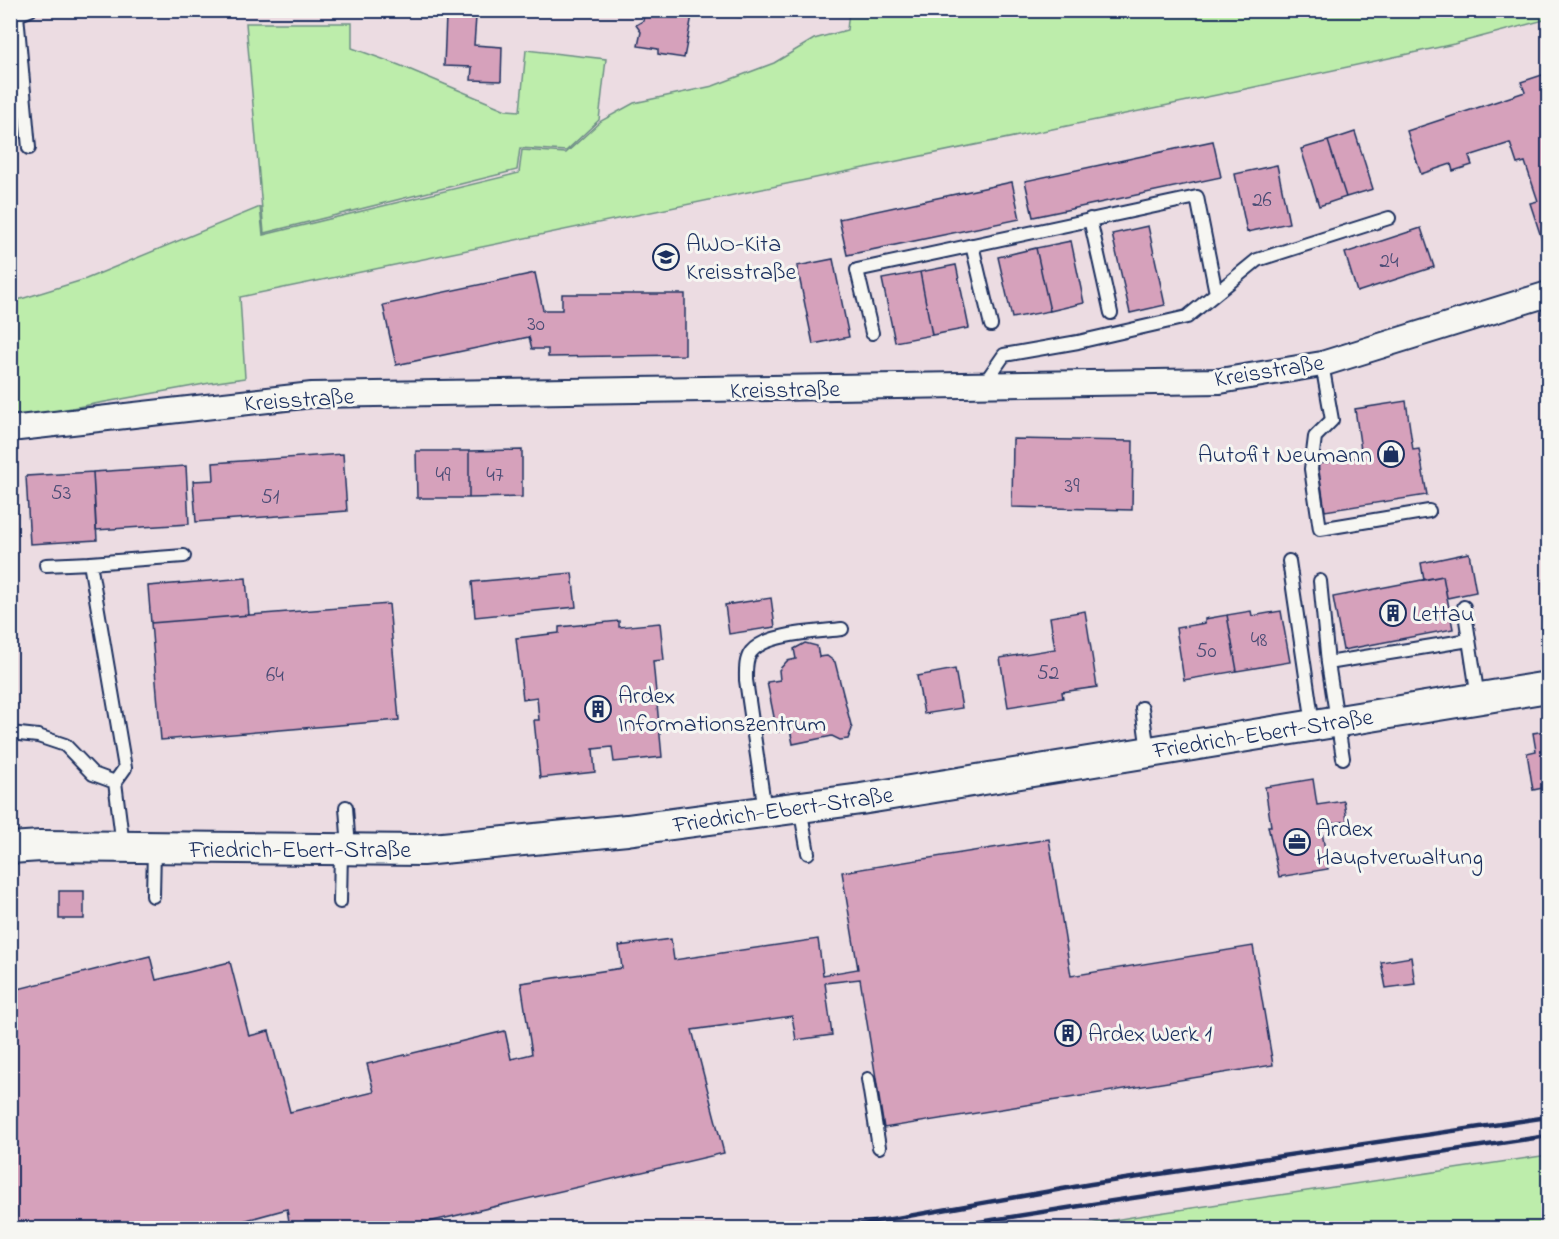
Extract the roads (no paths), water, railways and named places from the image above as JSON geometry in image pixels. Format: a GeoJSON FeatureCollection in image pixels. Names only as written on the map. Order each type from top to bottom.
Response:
{"type":"FeatureCollection","features":[{"type":"Feature","properties":{"kind":"street","name":"Kreisstraße"},"geometry":{"type":"LineString","coordinates":[[10,429],[312,395],[1220,381],[1322,364],[1548,294]]}},
{"type":"Feature","properties":{"kind":"street","name":"Friedrich-Ebert-Straße"},"geometry":{"type":"LineString","coordinates":[[10,848],[41,846],[422,850],[627,830],[800,807],[1548,687]]}},
{"type":"Feature","properties":{"kind":"lane"},"geometry":{"type":"LineString","coordinates":[[28,148],[14,14],[30,10]]}},
{"type":"Feature","properties":{"kind":"lane"},"geometry":{"type":"LineString","coordinates":[[872,333],[857,270],[1197,197],[1216,294]]}},
{"type":"Feature","properties":{"kind":"lane"},"geometry":{"type":"LineString","coordinates":[[984,384],[1004,355],[1078,342],[1187,317],[1257,261],[1389,218]]}},
{"type":"Feature","properties":{"kind":"lane"},"geometry":{"type":"LineString","coordinates":[[1090,219],[1111,313]]}},
{"type":"Feature","properties":{"kind":"lane"},"geometry":{"type":"LineString","coordinates":[[972,245],[991,325]]}},
{"type":"Feature","properties":{"kind":"lane"},"geometry":{"type":"LineString","coordinates":[[1322,364],[1332,420],[1315,436],[1311,469],[1320,529],[1429,511]]}},
{"type":"Feature","properties":{"kind":"lane"},"geometry":{"type":"LineString","coordinates":[[46,566],[184,556]]}},
{"type":"Feature","properties":{"kind":"lane"},"geometry":{"type":"LineString","coordinates":[[1289,561],[1325,722],[1343,758]]}},
{"type":"Feature","properties":{"kind":"lane"},"geometry":{"type":"LineString","coordinates":[[90,563],[124,768],[115,782],[123,848]]}},
{"type":"Feature","properties":{"kind":"lane"},"geometry":{"type":"LineString","coordinates":[[1320,581],[1328,663],[1325,722]]}},
{"type":"Feature","properties":{"kind":"lane"},"geometry":{"type":"LineString","coordinates":[[1464,607],[1478,698]]}},
{"type":"Feature","properties":{"kind":"lane"},"geometry":{"type":"LineString","coordinates":[[765,812],[746,680],[746,664],[752,652],[771,639],[842,629]]}},
{"type":"Feature","properties":{"kind":"lane"},"geometry":{"type":"LineString","coordinates":[[1328,663],[1469,639]]}},
{"type":"Feature","properties":{"kind":"lane"},"geometry":{"type":"LineString","coordinates":[[1142,708],[1148,752]]}},
{"type":"Feature","properties":{"kind":"lane"},"geometry":{"type":"LineString","coordinates":[[10,733],[38,736],[65,745],[93,774],[115,782]]}},
{"type":"Feature","properties":{"kind":"lane"},"geometry":{"type":"LineString","coordinates":[[340,902],[346,807]]}},
{"type":"Feature","properties":{"kind":"lane"},"geometry":{"type":"LineString","coordinates":[[800,807],[808,853]]}},
{"type":"Feature","properties":{"kind":"lane"},"geometry":{"type":"LineString","coordinates":[[153,896],[154,848]]}},
{"type":"Feature","properties":{"kind":"lane"},"geometry":{"type":"LineString","coordinates":[[868,1079],[879,1147]]}},
{"type":"Feature","properties":{"kind":"railway"},"geometry":{"type":"LineString","coordinates":[[840,1228],[1091,1184],[1548,1117]]}},
{"type":"Feature","properties":{"kind":"railway"},"geometry":{"type":"LineString","coordinates":[[942,1228],[1548,1136]]}},
{"type":"Feature","properties":{"kind":"place","name":"AWO-Kita Kreisstraße"},"geometry":{"type":"Point","coordinates":[666,257]}},
{"type":"Feature","properties":{"kind":"place","name":"Autofit Neumann"},"geometry":{"type":"Point","coordinates":[1391,454]}},
{"type":"Feature","properties":{"kind":"place","name":"Lettau"},"geometry":{"type":"Point","coordinates":[1393,613]}},
{"type":"Feature","properties":{"kind":"place","name":"Ardex Informationszentrum"},"geometry":{"type":"Point","coordinates":[598,709]}},
{"type":"Feature","properties":{"kind":"place","name":"Ardex Hauptverwaltung"},"geometry":{"type":"Point","coordinates":[1297,842]}},
{"type":"Feature","properties":{"kind":"place","name":"Ardex Werk 1"},"geometry":{"type":"Point","coordinates":[1068,1033]}}]}
